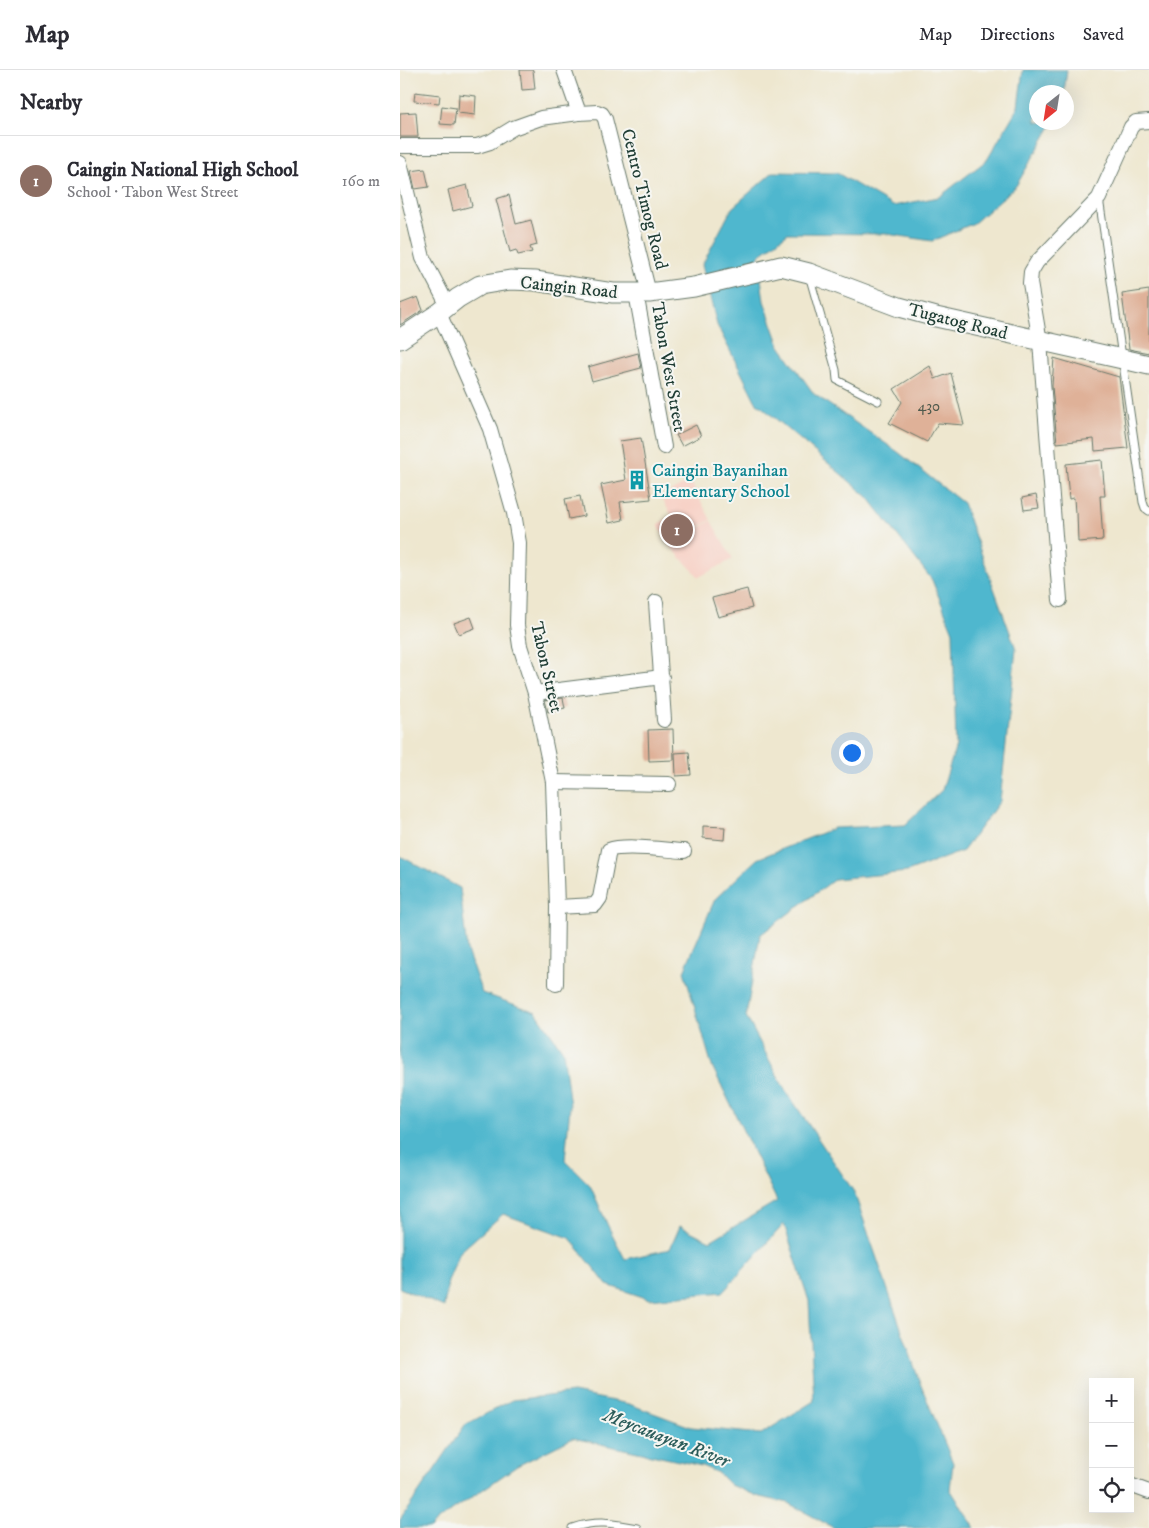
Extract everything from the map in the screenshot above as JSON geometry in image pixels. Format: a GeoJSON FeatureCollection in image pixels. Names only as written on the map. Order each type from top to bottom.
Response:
{"type":"FeatureCollection","features":[{"type":"Feature","properties":{"kind":"street"},"geometry":{"type":"LineString","coordinates":[[564,70],[579,112]]}},
{"type":"Feature","properties":{"kind":"street","name":"Centro Timog Road"},"geometry":{"type":"LineString","coordinates":[[400,146],[477,146],[490,142],[513,128],[541,118],[579,112],[598,112],[602,114],[605,119],[643,293]]}},
{"type":"Feature","properties":{"kind":"street"},"geometry":{"type":"LineString","coordinates":[[1060,600],[1040,342],[1030,283],[1031,272],[1037,262],[1099,198],[1131,127],[1136,122],[1149,120]]}},
{"type":"Feature","properties":{"kind":"street","name":"Tabon Street"},"geometry":{"type":"LineString","coordinates":[[400,164],[423,258],[490,428],[514,513],[519,543],[516,625],[520,646],[535,693],[553,782],[556,984]]}},
{"type":"Feature","properties":{"kind":"street","name":"Tugatog Road"},"geometry":{"type":"LineString","coordinates":[[694,287],[781,266],[809,272],[899,307],[936,317],[1040,342],[1149,365]]}},
{"type":"Feature","properties":{"kind":"street","name":"Caingin Road"},"geometry":{"type":"LineString","coordinates":[[400,339],[458,298],[480,285],[510,280],[535,281],[612,294],[643,293],[694,287]]}},
{"type":"Feature","properties":{"kind":"street","name":"Tabon West Street"},"geometry":{"type":"LineString","coordinates":[[643,293],[664,447]]}},
{"type":"Feature","properties":{"kind":"street"},"geometry":{"type":"LineString","coordinates":[[656,602],[664,720]]}},
{"type":"Feature","properties":{"kind":"street"},"geometry":{"type":"LineString","coordinates":[[535,693],[662,677]]}},
{"type":"Feature","properties":{"kind":"street"},"geometry":{"type":"LineString","coordinates":[[553,782],[669,784]]}},
{"type":"Feature","properties":{"kind":"street"},"geometry":{"type":"LineString","coordinates":[[556,907],[595,904],[600,898],[609,850],[627,848],[684,851]]}},
{"type":"Feature","properties":{"kind":"street"},"geometry":{"type":"LineString","coordinates":[[1134,1486],[1149,1492]]}},
{"type":"Feature","properties":{"kind":"lane"},"geometry":{"type":"LineString","coordinates":[[1099,198],[1143,502],[1145,508],[1149,511]]}},
{"type":"Feature","properties":{"kind":"lane"},"geometry":{"type":"LineString","coordinates":[[809,272],[836,370],[837,380],[878,401]]}},
{"type":"Feature","properties":{"kind":"lane"},"geometry":{"type":"LineString","coordinates":[[572,1528],[580,1525],[610,1522],[637,1528]]}},
{"type":"Feature","properties":{"kind":"shaded area"},"geometry":{"type":"Polygon","coordinates":[[[690,481],[711,520],[684,535],[697,557],[685,536],[711,521],[733,559],[699,577],[669,545],[658,524],[672,516],[661,497],[690,481]]]}},
{"type":"Feature","properties":{"kind":"water","name":"Meycauayan River"},"geometry":{"type":"Polygon","coordinates":[[[1023,70],[1067,70],[1065,85],[1029,85],[1029,130],[1049,130],[1016,186],[974,223],[932,241],[887,234],[788,233],[758,256],[764,301],[780,346],[814,394],[898,452],[963,503],[1016,649],[1000,801],[963,851],[907,872],[835,879],[760,935],[746,1016],[784,1088],[854,1192],[920,1383],[953,1463],[950,1489],[975,1528],[834,1528],[788,1503],[760,1497],[730,1485],[718,1473],[702,1466],[573,1438],[517,1466],[436,1522],[431,1528],[400,1528],[400,1520],[465,1425],[512,1400],[573,1393],[629,1404],[691,1427],[761,1434],[814,1401],[809,1301],[784,1224],[723,1292],[649,1299],[607,1285],[570,1238],[503,1214],[460,1252],[448,1281],[444,1307],[400,1288],[400,856],[460,888],[467,951],[482,993],[536,1012],[563,1051],[570,1106],[565,1160],[590,1185],[625,1259],[670,1249],[680,1226],[710,1241],[777,1201],[712,1066],[684,971],[715,899],[757,859],[834,828],[905,825],[942,790],[956,746],[953,632],[932,580],[868,497],[756,402],[717,325],[702,265],[732,208],[773,172],[837,173],[893,206],[939,197],[987,160],[1018,107],[1023,70]]]}},
{"type":"Feature","properties":{"kind":"building"},"geometry":{"type":"Polygon","coordinates":[[[520,70],[533,70],[535,89],[522,90],[520,70]]]}},
{"type":"Feature","properties":{"kind":"building"},"geometry":{"type":"Polygon","coordinates":[[[415,92],[440,95],[439,103],[414,101],[415,92]]]}},
{"type":"Feature","properties":{"kind":"building"},"geometry":{"type":"Polygon","coordinates":[[[459,94],[476,96],[475,115],[458,113],[459,94]]]}},
{"type":"Feature","properties":{"kind":"building"},"geometry":{"type":"Polygon","coordinates":[[[442,106],[456,108],[454,125],[440,124],[442,106]]]}},
{"type":"Feature","properties":{"kind":"building"},"geometry":{"type":"Polygon","coordinates":[[[416,112],[418,137],[400,137],[400,113],[416,112]]]}},
{"type":"Feature","properties":{"kind":"building"},"geometry":{"type":"Polygon","coordinates":[[[425,169],[429,187],[415,189],[411,171],[425,169]]]}},
{"type":"Feature","properties":{"kind":"building"},"geometry":{"type":"Polygon","coordinates":[[[467,185],[472,206],[453,211],[448,190],[467,185]]]}},
{"type":"Feature","properties":{"kind":"building"},"geometry":{"type":"Polygon","coordinates":[[[509,195],[516,224],[531,220],[537,245],[530,247],[532,252],[518,255],[516,250],[510,252],[496,199],[509,195]]]}},
{"type":"Feature","properties":{"kind":"building"},"geometry":{"type":"Polygon","coordinates":[[[1149,290],[1149,353],[1129,349],[1122,294],[1149,290]]]}},
{"type":"Feature","properties":{"kind":"building"},"geometry":{"type":"Polygon","coordinates":[[[418,297],[423,310],[400,325],[400,304],[418,297]]]}},
{"type":"Feature","properties":{"kind":"building"},"geometry":{"type":"Polygon","coordinates":[[[638,353],[641,368],[592,381],[588,367],[638,353]]]}},
{"type":"Feature","properties":{"kind":"building"},"geometry":{"type":"Polygon","coordinates":[[[1054,358],[1119,377],[1128,448],[1095,451],[1094,439],[1057,443],[1052,386],[1054,358]]]}},
{"type":"Feature","properties":{"kind":"building"},"geometry":{"type":"Polygon","coordinates":[[[930,366],[935,379],[951,373],[964,425],[938,423],[927,442],[889,423],[902,402],[894,389],[930,366]]]}},
{"type":"Feature","properties":{"kind":"building"},"geometry":{"type":"Polygon","coordinates":[[[696,425],[701,436],[682,446],[676,435],[696,425]]]}},
{"type":"Feature","properties":{"kind":"building"},"geometry":{"type":"Polygon","coordinates":[[[641,438],[651,499],[620,502],[623,520],[609,523],[601,485],[626,480],[620,441],[641,438]]]}},
{"type":"Feature","properties":{"kind":"building"},"geometry":{"type":"Polygon","coordinates":[[[1102,460],[1105,496],[1100,496],[1103,540],[1078,542],[1077,512],[1075,513],[1074,498],[1069,499],[1066,464],[1102,460]]]}},
{"type":"Feature","properties":{"kind":"building"},"geometry":{"type":"Polygon","coordinates":[[[1036,495],[1039,508],[1024,510],[1022,498],[1036,495]]]}},
{"type":"Feature","properties":{"kind":"building"},"geometry":{"type":"Polygon","coordinates":[[[580,496],[584,516],[569,519],[565,499],[580,496]]]}},
{"type":"Feature","properties":{"kind":"building"},"geometry":{"type":"Polygon","coordinates":[[[747,589],[752,608],[718,617],[712,598],[747,589]]]}},
{"type":"Feature","properties":{"kind":"building"},"geometry":{"type":"Polygon","coordinates":[[[471,617],[475,628],[459,634],[454,623],[471,617]]]}},
{"type":"Feature","properties":{"kind":"building"},"geometry":{"type":"Polygon","coordinates":[[[563,698],[565,708],[548,712],[545,700],[563,698]]]}},
{"type":"Feature","properties":{"kind":"building"},"geometry":{"type":"Polygon","coordinates":[[[673,729],[674,760],[649,761],[648,730],[673,729]]]}},
{"type":"Feature","properties":{"kind":"building"},"geometry":{"type":"Polygon","coordinates":[[[689,752],[691,775],[676,776],[675,753],[689,752]]]}},
{"type":"Feature","properties":{"kind":"building"},"geometry":{"type":"Polygon","coordinates":[[[703,826],[725,827],[724,840],[703,838],[703,826]]]}},
{"type":"Feature","properties":{"kind":"place","name":"Caingin Bayanihan Elementary School"},"geometry":{"type":"Point","coordinates":[637,480]}},
{"type":"Feature","properties":{"kind":"place","name":"Caingin National High School"},"geometry":{"type":"Point","coordinates":[677,530]}}]}
